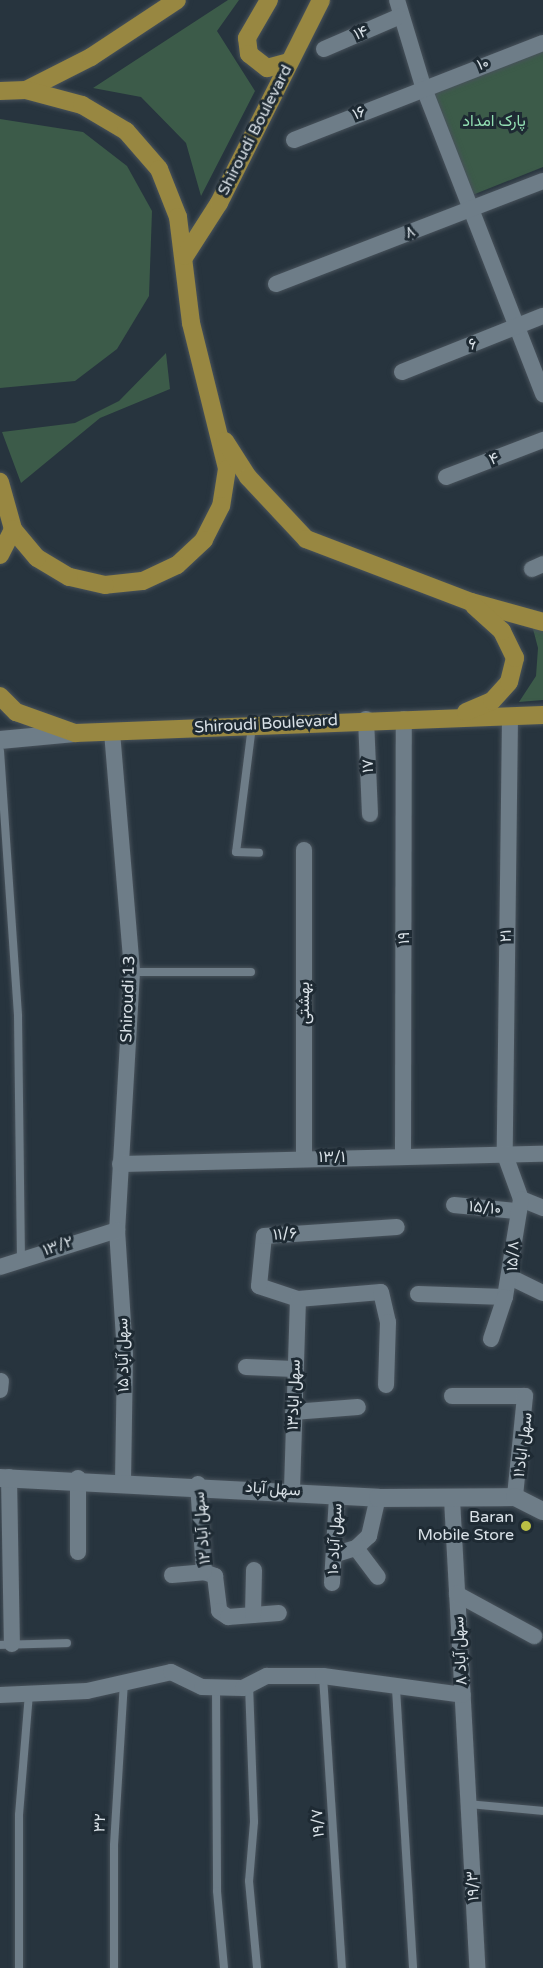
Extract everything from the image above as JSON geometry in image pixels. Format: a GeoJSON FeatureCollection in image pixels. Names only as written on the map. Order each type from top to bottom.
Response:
{"type":"FeatureCollection","features":[{"type":"Feature","properties":{"kind":"main road"},"geometry":{"type":"LineString","coordinates":[[26,90],[91,57],[177,0]]}},
{"type":"Feature","properties":{"kind":"main road"},"geometry":{"type":"LineString","coordinates":[[269,0],[247,38],[249,54],[267,68],[289,62]]}},
{"type":"Feature","properties":{"kind":"main road","name":"Shiroudi Boulevard"},"geometry":{"type":"LineString","coordinates":[[184,256],[219,203],[321,0]]}},
{"type":"Feature","properties":{"kind":"main road"},"geometry":{"type":"LineString","coordinates":[[0,91],[26,90],[82,105],[126,130],[159,169],[178,217],[191,322],[220,433],[227,470],[221,506],[204,540],[177,566],[151,578],[105,585],[69,578],[37,558],[13,529],[0,483]]}},
{"type":"Feature","properties":{"kind":"main road"},"geometry":{"type":"LineString","coordinates":[[220,433],[248,477],[306,539],[471,602],[543,622]]}},
{"type":"Feature","properties":{"kind":"main road"},"geometry":{"type":"LineString","coordinates":[[0,555],[13,529]]}},
{"type":"Feature","properties":{"kind":"main road"},"geometry":{"type":"LineString","coordinates":[[458,714],[492,701],[509,682],[515,658],[502,631],[471,602]]}},
{"type":"Feature","properties":{"kind":"main road","name":"Shiroudi Boulevard"},"geometry":{"type":"LineString","coordinates":[[0,696],[16,712],[75,733],[405,719],[458,714],[510,717],[543,715]]}},
{"type":"Feature","properties":{"kind":"street","name":"۱۴"},"geometry":{"type":"LineString","coordinates":[[324,49],[397,8]]}},
{"type":"Feature","properties":{"kind":"street"},"geometry":{"type":"LineString","coordinates":[[397,8],[423,86],[543,394]]}},
{"type":"Feature","properties":{"kind":"street","name":"۱۰"},"geometry":{"type":"LineString","coordinates":[[423,86],[543,43]]}},
{"type":"Feature","properties":{"kind":"street","name":"۱۶"},"geometry":{"type":"LineString","coordinates":[[294,140],[423,86]]}},
{"type":"Feature","properties":{"kind":"street","name":"۸"},"geometry":{"type":"LineString","coordinates":[[276,284],[543,181]]}},
{"type":"Feature","properties":{"kind":"street","name":"۶"},"geometry":{"type":"LineString","coordinates":[[402,372],[543,316]]}},
{"type":"Feature","properties":{"kind":"street","name":"۴"},"geometry":{"type":"LineString","coordinates":[[446,477],[543,440]]}},
{"type":"Feature","properties":{"kind":"street","name":"۲۱"},"geometry":{"type":"LineString","coordinates":[[505,1155],[510,717]]}},
{"type":"Feature","properties":{"kind":"street","name":"۱۷"},"geometry":{"type":"LineString","coordinates":[[366,719],[370,814]]}},
{"type":"Feature","properties":{"kind":"street","name":"۱۹"},"geometry":{"type":"LineString","coordinates":[[403,1157],[405,719]]}},
{"type":"Feature","properties":{"kind":"street","name":"Shiroudi 13"},"geometry":{"type":"LineString","coordinates":[[112,732],[132,972],[117,1230]]}},
{"type":"Feature","properties":{"kind":"street"},"geometry":{"type":"LineString","coordinates":[[0,740],[75,733]]}},
{"type":"Feature","properties":{"kind":"street","name":"بهشتی"},"geometry":{"type":"LineString","coordinates":[[304,850],[304,1157]]}},
{"type":"Feature","properties":{"kind":"street","name":"۱۳/۱"},"geometry":{"type":"LineString","coordinates":[[120,1164],[304,1157],[543,1154]]}},
{"type":"Feature","properties":{"kind":"street"},"geometry":{"type":"LineString","coordinates":[[505,1155],[518,1205]]}},
{"type":"Feature","properties":{"kind":"street","name":"۱۵/۱۰"},"geometry":{"type":"LineString","coordinates":[[454,1205],[518,1205],[543,1208]]}},
{"type":"Feature","properties":{"kind":"street","name":"۱۵/۸"},"geometry":{"type":"LineString","coordinates":[[490,1339],[512,1278],[518,1205]]}},
{"type":"Feature","properties":{"kind":"street","name":"۱۱/۶"},"geometry":{"type":"LineString","coordinates":[[298,1299],[259,1286],[264,1236],[397,1227]]}},
{"type":"Feature","properties":{"kind":"street","name":"۱۳/۲"},"geometry":{"type":"LineString","coordinates":[[0,1266],[117,1230]]}},
{"type":"Feature","properties":{"kind":"street","name":"سهل آباد ۱۵"},"geometry":{"type":"LineString","coordinates":[[117,1230],[125,1355],[123,1480]]}},
{"type":"Feature","properties":{"kind":"street"},"geometry":{"type":"LineString","coordinates":[[512,1278],[543,1293]]}},
{"type":"Feature","properties":{"kind":"street"},"geometry":{"type":"LineString","coordinates":[[298,1299],[381,1292],[388,1322],[386,1385]]}},
{"type":"Feature","properties":{"kind":"street"},"geometry":{"type":"LineString","coordinates":[[418,1294],[505,1297]]}},
{"type":"Feature","properties":{"kind":"street","name":"سهل اباد۱۳"},"geometry":{"type":"LineString","coordinates":[[292,1490],[294,1369],[298,1299]]}},
{"type":"Feature","properties":{"kind":"street"},"geometry":{"type":"LineString","coordinates":[[246,1367],[294,1369]]}},
{"type":"Feature","properties":{"kind":"street","name":"سهل اباد۱۱"},"geometry":{"type":"LineString","coordinates":[[452,1396],[525,1396],[515,1497]]}},
{"type":"Feature","properties":{"kind":"street"},"geometry":{"type":"LineString","coordinates":[[293,1412],[357,1407]]}},
{"type":"Feature","properties":{"kind":"street"},"geometry":{"type":"LineString","coordinates":[[5,1478],[6,1644]]}},
{"type":"Feature","properties":{"kind":"street","name":"سهل آباد"},"geometry":{"type":"LineString","coordinates":[[5,1478],[123,1480],[378,1497],[452,1499],[515,1497],[543,1510]]}},
{"type":"Feature","properties":{"kind":"street"},"geometry":{"type":"LineString","coordinates":[[78,1478],[78,1552]]}},
{"type":"Feature","properties":{"kind":"street","name":"سهل آباد ۱۲"},"geometry":{"type":"LineString","coordinates":[[198,1484],[204,1572],[215,1576],[222,1615],[279,1612]]}},
{"type":"Feature","properties":{"kind":"street","name":"سهل آباد ۱۰"},"geometry":{"type":"LineString","coordinates":[[332,1582],[336,1554],[337,1495]]}},
{"type":"Feature","properties":{"kind":"street"},"geometry":{"type":"LineString","coordinates":[[336,1554],[356,1548],[369,1536],[378,1497]]}},
{"type":"Feature","properties":{"kind":"street","name":"سهل آباد ۸"},"geometry":{"type":"LineString","coordinates":[[452,1499],[468,1804]]}},
{"type":"Feature","properties":{"kind":"street"},"geometry":{"type":"LineString","coordinates":[[356,1548],[378,1577]]}},
{"type":"Feature","properties":{"kind":"street"},"geometry":{"type":"LineString","coordinates":[[253,1615],[254,1570]]}},
{"type":"Feature","properties":{"kind":"street"},"geometry":{"type":"LineString","coordinates":[[172,1575],[204,1572]]}},
{"type":"Feature","properties":{"kind":"street"},"geometry":{"type":"LineString","coordinates":[[457,1594],[534,1636]]}},
{"type":"Feature","properties":{"kind":"street"},"geometry":{"type":"LineString","coordinates":[[0,1695],[87,1691],[171,1672],[202,1687],[249,1685],[267,1676],[323,1676],[396,1689],[463,1695]]}},
{"type":"Feature","properties":{"kind":"street","name":"۱۹/۳"},"geometry":{"type":"LineString","coordinates":[[468,1804],[477,1968]]}},
{"type":"Feature","properties":{"kind":"lane"},"geometry":{"type":"LineString","coordinates":[[252,724],[236,852],[259,853]]}},
{"type":"Feature","properties":{"kind":"lane"},"geometry":{"type":"LineString","coordinates":[[0,751],[18,1016],[21,1259]]}},
{"type":"Feature","properties":{"kind":"lane"},"geometry":{"type":"LineString","coordinates":[[132,972],[251,972]]}},
{"type":"Feature","properties":{"kind":"lane"},"geometry":{"type":"LineString","coordinates":[[6,1644],[67,1643]]}},
{"type":"Feature","properties":{"kind":"lane","name":"۱۹/۷"},"geometry":{"type":"LineString","coordinates":[[323,1676],[342,1968]]}},
{"type":"Feature","properties":{"kind":"lane","name":"۳۲"},"geometry":{"type":"LineString","coordinates":[[114,1968],[114,1845],[124,1681]]}},
{"type":"Feature","properties":{"kind":"lane"},"geometry":{"type":"LineString","coordinates":[[249,1685],[254,1822],[249,1881],[257,1968]]}},
{"type":"Feature","properties":{"kind":"lane"},"geometry":{"type":"LineString","coordinates":[[216,1687],[217,1891],[224,1968]]}},
{"type":"Feature","properties":{"kind":"lane"},"geometry":{"type":"LineString","coordinates":[[396,1689],[412,1968]]}},
{"type":"Feature","properties":{"kind":"lane"},"geometry":{"type":"LineString","coordinates":[[19,1968],[19,1815],[29,1694]]}},
{"type":"Feature","properties":{"kind":"lane"},"geometry":{"type":"LineString","coordinates":[[468,1804],[543,1811]]}},
{"type":"Feature","properties":{"kind":"green space"},"geometry":{"type":"Polygon","coordinates":[[[228,0],[239,0],[217,31],[255,91],[201,196],[186,143],[141,97],[93,88],[228,0]]]}},
{"type":"Feature","properties":{"kind":"green space","name":"پارک امداد"},"geometry":{"type":"Polygon","coordinates":[[[543,51],[543,167],[470,196],[432,93],[543,51]]]}},
{"type":"Feature","properties":{"kind":"green space"},"geometry":{"type":"Polygon","coordinates":[[[0,119],[83,132],[127,166],[152,211],[149,296],[117,349],[75,381],[0,388],[0,119]]]}},
{"type":"Feature","properties":{"kind":"green space"},"geometry":{"type":"Polygon","coordinates":[[[166,353],[170,389],[100,418],[21,483],[2,432],[75,423],[119,401],[166,353]]]}},
{"type":"Feature","properties":{"kind":"green space"},"geometry":{"type":"Polygon","coordinates":[[[532,625],[543,630],[543,700],[519,702],[536,676],[538,648],[532,625]]]}},
{"type":"Feature","properties":{"kind":"place","name":"Baran Mobile Store"},"geometry":{"type":"Point","coordinates":[526,1526]}}]}
